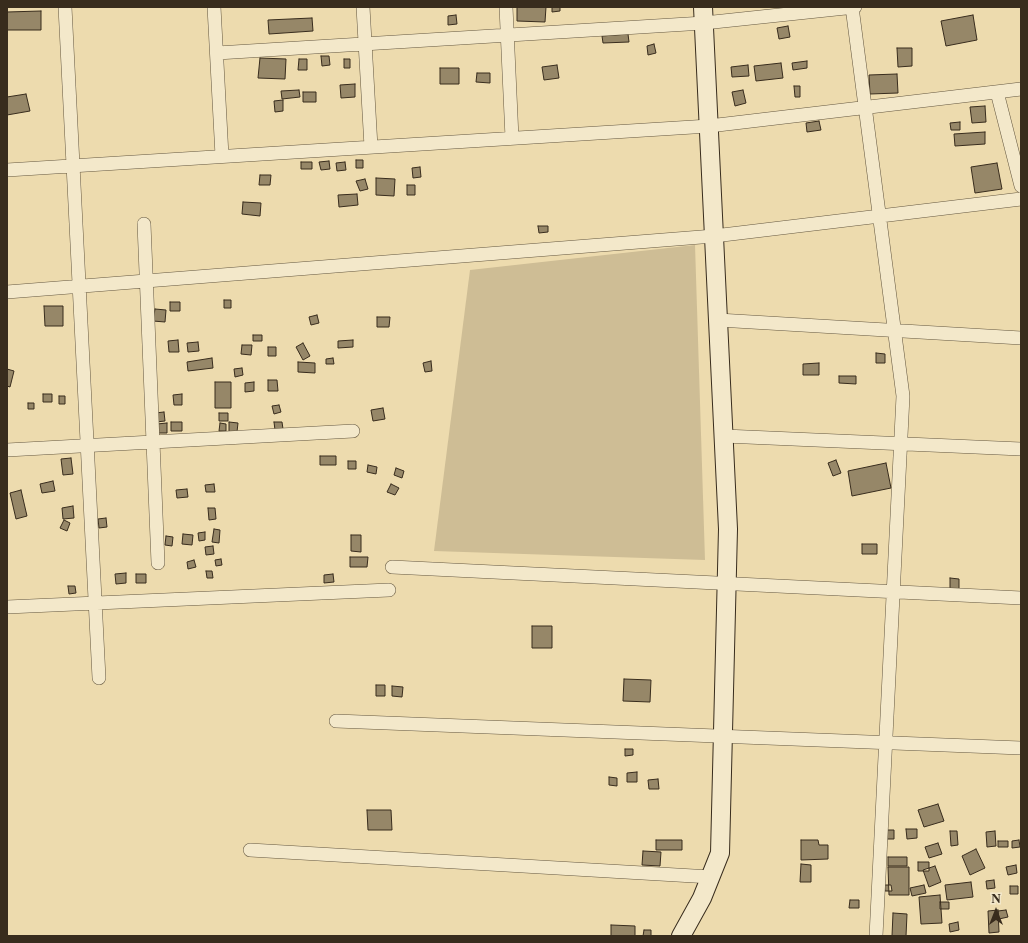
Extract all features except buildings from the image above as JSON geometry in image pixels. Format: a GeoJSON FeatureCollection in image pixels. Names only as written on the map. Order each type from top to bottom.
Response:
{"type":"FeatureCollection","features":[{"type":"Feature","properties":{"kind":"main road"},"geometry":{"type":"LineString","coordinates":[[681,936],[702,898],[720,853],[727,583],[728,529],[703,15]]}},
{"type":"Feature","properties":{"kind":"street"},"geometry":{"type":"LineString","coordinates":[[65,7],[99,678]]}},
{"type":"Feature","properties":{"kind":"street"},"geometry":{"type":"LineString","coordinates":[[214,7],[222,156]]}},
{"type":"Feature","properties":{"kind":"street"},"geometry":{"type":"LineString","coordinates":[[363,7],[371,147]]}},
{"type":"Feature","properties":{"kind":"street"},"geometry":{"type":"LineString","coordinates":[[506,7],[512,138]]}},
{"type":"Feature","properties":{"kind":"street"},"geometry":{"type":"LineString","coordinates":[[852,7],[903,396],[876,936]]}},
{"type":"Feature","properties":{"kind":"street"},"geometry":{"type":"LineString","coordinates":[[217,53],[507,35],[703,15],[855,7]]}},
{"type":"Feature","properties":{"kind":"street"},"geometry":{"type":"LineString","coordinates":[[7,170],[709,126],[1021,89]]}},
{"type":"Feature","properties":{"kind":"street"},"geometry":{"type":"LineString","coordinates":[[997,92],[1021,186]]}},
{"type":"Feature","properties":{"kind":"street"},"geometry":{"type":"LineString","coordinates":[[7,292],[714,236],[1021,199]]}},
{"type":"Feature","properties":{"kind":"street"},"geometry":{"type":"LineString","coordinates":[[144,224],[158,563]]}},
{"type":"Feature","properties":{"kind":"street"},"geometry":{"type":"LineString","coordinates":[[718,320],[1021,338]]}},
{"type":"Feature","properties":{"kind":"street"},"geometry":{"type":"LineString","coordinates":[[7,450],[353,431]]}},
{"type":"Feature","properties":{"kind":"street"},"geometry":{"type":"LineString","coordinates":[[724,436],[1021,449]]}},
{"type":"Feature","properties":{"kind":"street"},"geometry":{"type":"LineString","coordinates":[[392,567],[1021,598]]}},
{"type":"Feature","properties":{"kind":"street"},"geometry":{"type":"LineString","coordinates":[[7,607],[389,590]]}},
{"type":"Feature","properties":{"kind":"street"},"geometry":{"type":"LineString","coordinates":[[336,721],[1021,748]]}},
{"type":"Feature","properties":{"kind":"street"},"geometry":{"type":"LineString","coordinates":[[250,850],[710,877]]}},
{"type":"Feature","properties":{"kind":"shaded area"},"geometry":{"type":"Polygon","coordinates":[[[695,245],[705,560],[434,551],[470,270],[695,245]]]}}]}
